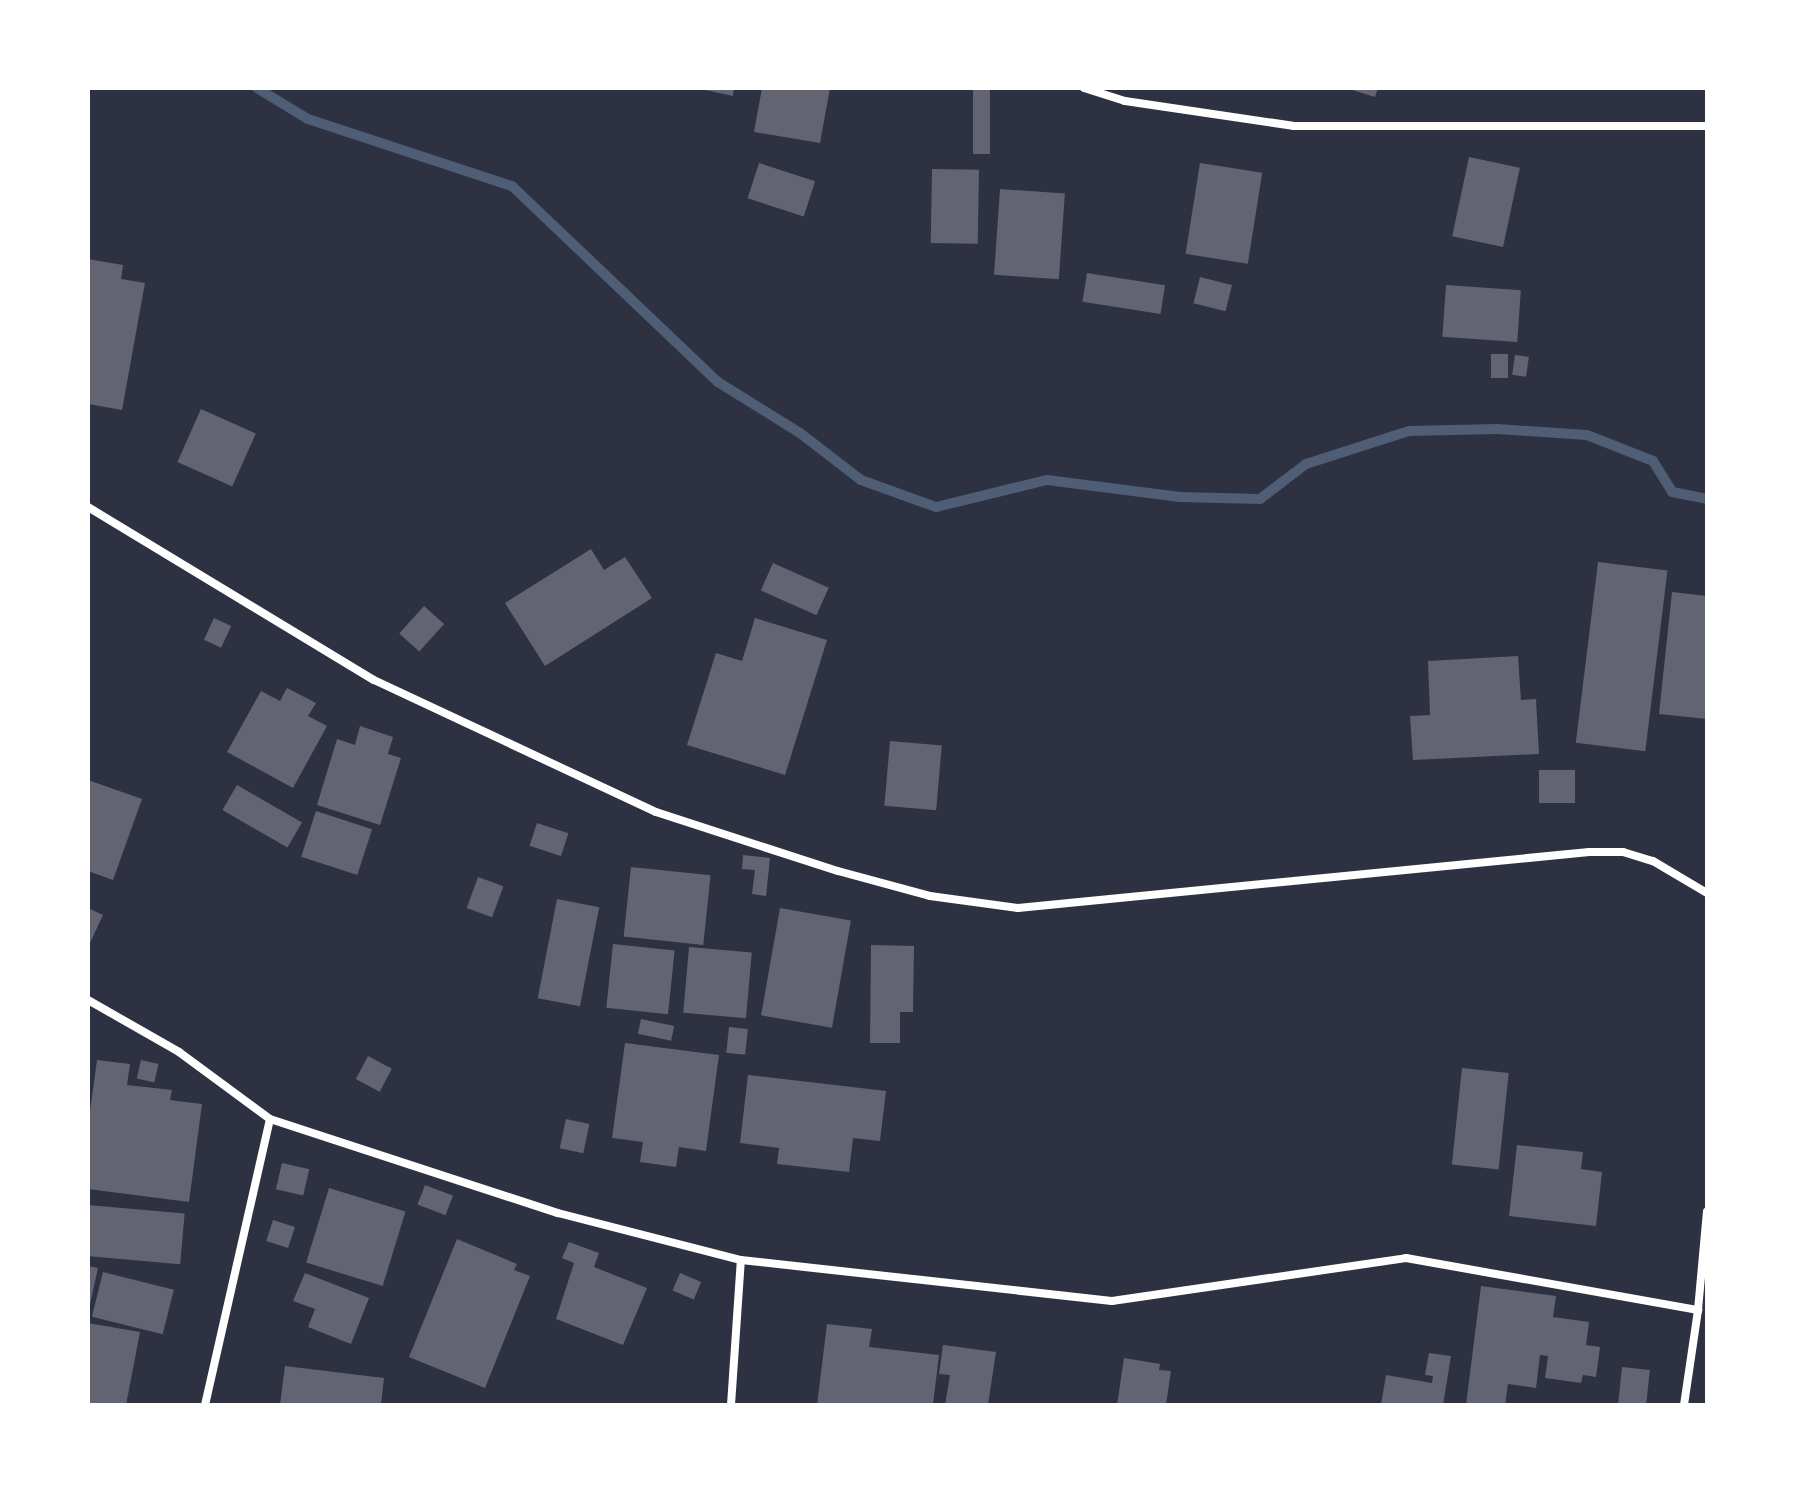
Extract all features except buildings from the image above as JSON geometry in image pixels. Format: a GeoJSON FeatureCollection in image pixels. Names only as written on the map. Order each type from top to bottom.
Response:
{"type":"FeatureCollection","features":[{"type":"Feature","properties":{"kind":"street"},"geometry":{"type":"LineString","coordinates":[[1084,88],[1125,101],[1294,126],[1707,126]]}},
{"type":"Feature","properties":{"kind":"street"},"geometry":{"type":"LineString","coordinates":[[88,507],[374,680],[656,812],[838,871],[930,896],[1018,908],[1589,852],[1623,852],[1653,861],[1707,893]]}},
{"type":"Feature","properties":{"kind":"street"},"geometry":{"type":"LineString","coordinates":[[88,1000],[179,1052],[270,1119],[558,1213],[741,1260],[1112,1301],[1406,1258],[1698,1310]]}},
{"type":"Feature","properties":{"kind":"street"},"geometry":{"type":"LineString","coordinates":[[205,1405],[270,1119]]}},
{"type":"Feature","properties":{"kind":"street"},"geometry":{"type":"LineString","coordinates":[[1684,1405],[1698,1310],[1707,1211]]}},
{"type":"Feature","properties":{"kind":"street"},"geometry":{"type":"LineString","coordinates":[[731,1405],[741,1260]]}},
{"type":"Feature","properties":{"kind":"waterway"},"geometry":{"type":"LineString","coordinates":[[257,88],[308,119],[512,186],[718,382],[800,433],[861,480],[936,507],[1047,480],[1180,497],[1260,499],[1306,464],[1409,431],[1497,429],[1587,435],[1653,461],[1672,492],[1707,499]]}}]}
